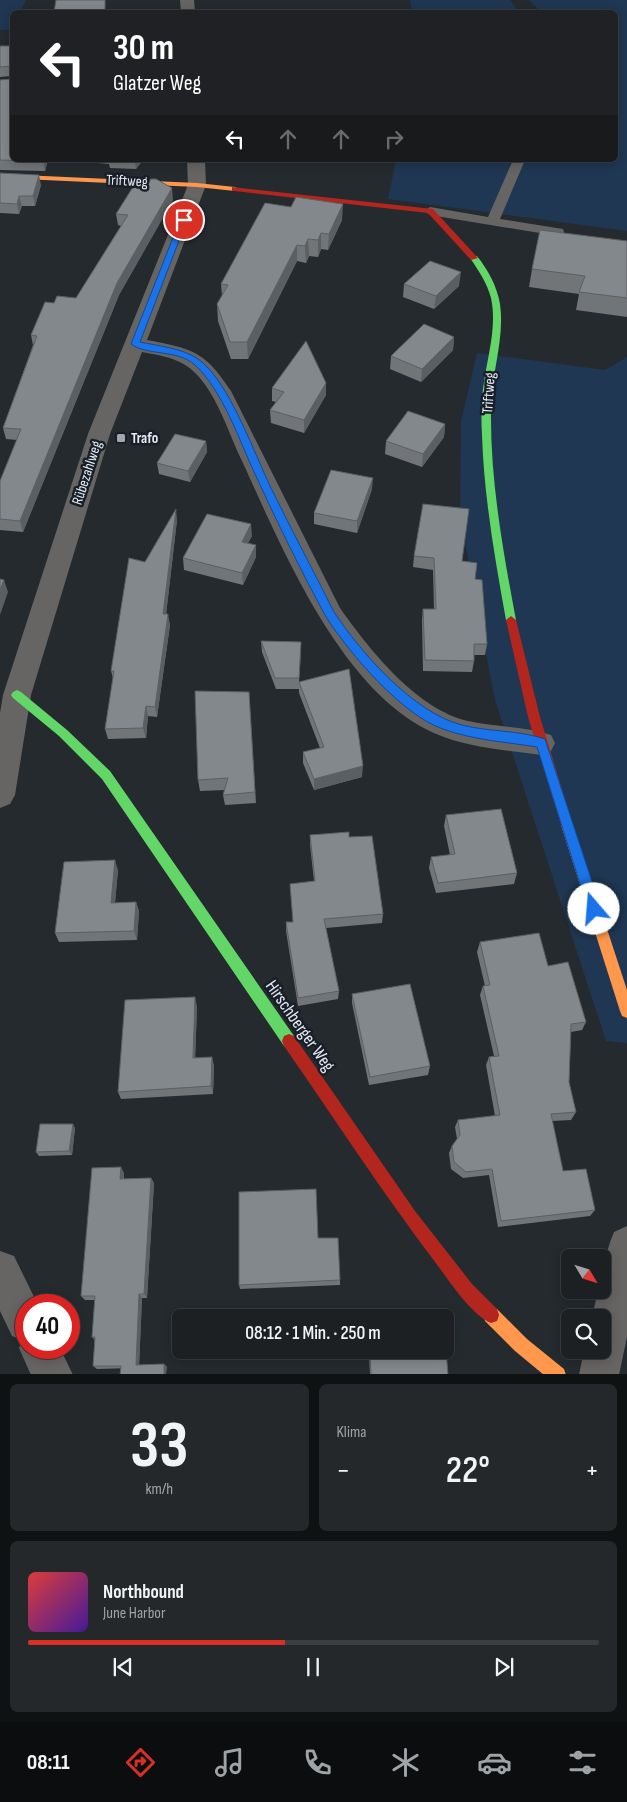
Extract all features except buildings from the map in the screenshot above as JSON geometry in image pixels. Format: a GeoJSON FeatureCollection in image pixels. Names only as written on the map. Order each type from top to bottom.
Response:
{"type":"FeatureCollection","features":[{"type":"Feature","properties":{"kind":"street","name":"Rübezahlweg"},"geometry":{"type":"LineString","coordinates":[[0,795],[3,765],[16,695],[99,434],[197,185],[196,162]]}},
{"type":"Feature","properties":{"kind":"street","name":"Triftweg"},"geometry":{"type":"LineString","coordinates":[[0,176],[197,185],[430,211],[471,256],[490,283],[495,296],[497,321],[495,350],[487,391],[490,484],[510,608],[541,743],[627,1011]]}},
{"type":"Feature","properties":{"kind":"street"},"geometry":{"type":"LineString","coordinates":[[135,344],[184,354],[196,361],[206,371],[220,391],[268,492],[330,614],[340,629],[391,687],[428,716],[445,725],[541,743]]}},
{"type":"Feature","properties":{"kind":"street","name":"Hirschberger Weg"},"geometry":{"type":"LineString","coordinates":[[16,695],[72,739],[106,775],[410,1216],[466,1290],[521,1345],[558,1374]]}},
{"type":"Feature","properties":{"kind":"street"},"geometry":{"type":"LineString","coordinates":[[599,1374],[627,1245]]}},
{"type":"Feature","properties":{"kind":"street"},"geometry":{"type":"LineString","coordinates":[[0,1270],[15,1300]]}},
{"type":"Feature","properties":{"kind":"street"},"geometry":{"type":"LineString","coordinates":[[45,1359],[53,1374]]}},
{"type":"Feature","properties":{"kind":"lane"},"geometry":{"type":"LineString","coordinates":[[493,221],[519,162]]}},
{"type":"Feature","properties":{"kind":"lane"},"geometry":{"type":"LineString","coordinates":[[430,211],[558,232]]}},
{"type":"Feature","properties":{"kind":"shaded area"},"geometry":{"type":"Polygon","coordinates":[[[0,0],[26,0],[21,10],[10,10],[10,30],[0,30],[0,0]]]}},
{"type":"Feature","properties":{"kind":"shaded area"},"geometry":{"type":"Polygon","coordinates":[[[410,0],[510,0],[518,10],[412,10],[410,0]]]}},
{"type":"Feature","properties":{"kind":"shaded area"},"geometry":{"type":"Polygon","coordinates":[[[529,0],[627,0],[627,231],[388,199],[396,162],[618,162],[618,10],[539,10],[529,0]]]}},
{"type":"Feature","properties":{"kind":"shaded area"},"geometry":{"type":"Polygon","coordinates":[[[477,353],[605,370],[627,357],[627,1043],[606,1041],[495,700],[460,514],[461,421],[477,353]]]}},
{"type":"Feature","properties":{"kind":"traffic: fast"},"geometry":{"type":"LineString","coordinates":[[474,258],[488,280],[496,306],[495,344],[486,408],[488,461],[494,514],[511,620]]}},
{"type":"Feature","properties":{"kind":"traffic: fast"},"geometry":{"type":"LineString","coordinates":[[17,695],[63,733],[106,775],[289,1041]]}},
{"type":"Feature","properties":{"kind":"traffic: slow"},"geometry":{"type":"LineString","coordinates":[[0,176],[197,185],[235,189]]}},
{"type":"Feature","properties":{"kind":"traffic: slow"},"geometry":{"type":"LineString","coordinates":[[567,825],[627,1011]]}},
{"type":"Feature","properties":{"kind":"traffic: slow"},"geometry":{"type":"LineString","coordinates":[[491,1315],[521,1345],[557,1374]]}},
{"type":"Feature","properties":{"kind":"traffic: jam"},"geometry":{"type":"LineString","coordinates":[[235,189],[430,211],[474,258]]}},
{"type":"Feature","properties":{"kind":"traffic: jam"},"geometry":{"type":"LineString","coordinates":[[511,620],[534,717],[567,825]]}},
{"type":"Feature","properties":{"kind":"traffic: jam"},"geometry":{"type":"LineString","coordinates":[[289,1041],[410,1216],[466,1290],[491,1315]]}},
{"type":"Feature","properties":{"kind":"place","name":"Trafo"},"geometry":{"type":"Point","coordinates":[121,438]}},
{"type":"Feature","properties":{"kind":"route"},"geometry":{"type":"LineString","coordinates":[[184,220],[135,344],[184,354],[196,361],[206,371],[220,391],[268,492],[330,614],[340,629],[391,687],[407,702],[445,725],[541,743],[594,909]]}}]}
